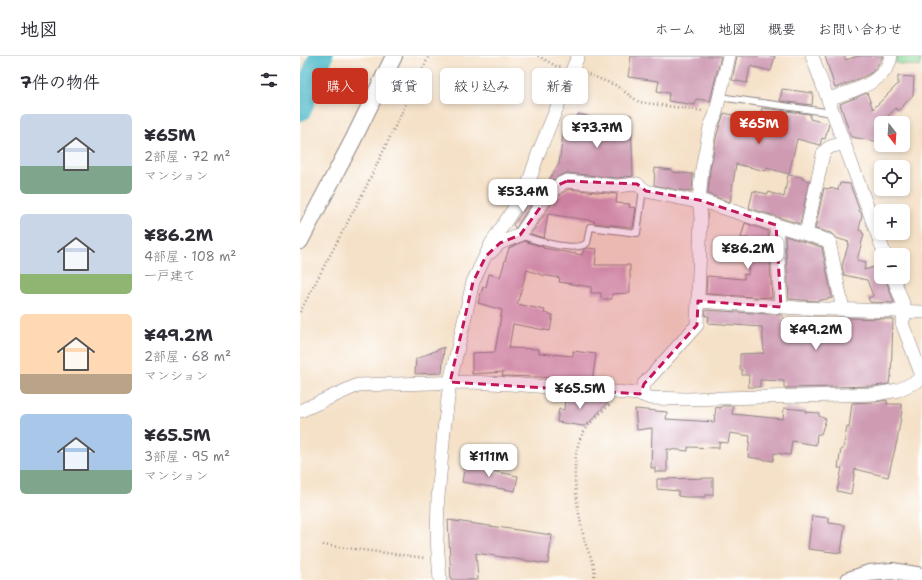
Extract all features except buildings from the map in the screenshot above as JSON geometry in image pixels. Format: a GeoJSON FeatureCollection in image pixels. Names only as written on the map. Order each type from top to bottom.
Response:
{"type":"FeatureCollection","features":[{"type":"Feature","properties":{"kind":"street"},"geometry":{"type":"LineString","coordinates":[[300,241],[353,140],[394,56]]}},
{"type":"Feature","properties":{"kind":"street"},"geometry":{"type":"LineString","coordinates":[[573,68],[578,56]]}},
{"type":"Feature","properties":{"kind":"street"},"geometry":{"type":"LineString","coordinates":[[640,394],[644,384],[696,325],[701,218],[699,200],[702,169],[710,127],[715,116],[729,56]]}},
{"type":"Feature","properties":{"kind":"street"},"geometry":{"type":"LineString","coordinates":[[812,56],[882,248]]}},
{"type":"Feature","properties":{"kind":"street"},"geometry":{"type":"LineString","coordinates":[[828,99],[867,85],[882,76],[890,64],[891,56]]}},
{"type":"Feature","properties":{"kind":"street"},"geometry":{"type":"LineString","coordinates":[[440,580],[437,540],[438,497],[444,430],[450,382],[473,282],[491,244],[527,188],[538,154],[559,104]]}},
{"type":"Feature","properties":{"kind":"street"},"geometry":{"type":"LineString","coordinates":[[806,234],[823,154],[826,148],[830,146],[844,144]]}},
{"type":"Feature","properties":{"kind":"street"},"geometry":{"type":"LineString","coordinates":[[486,256],[500,243],[520,235],[549,193],[562,183],[567,181],[617,186],[637,184],[646,191],[693,201],[699,200],[829,241],[843,310]]}},
{"type":"Feature","properties":{"kind":"street"},"geometry":{"type":"LineString","coordinates":[[776,225],[781,307]]}},
{"type":"Feature","properties":{"kind":"street"},"geometry":{"type":"LineString","coordinates":[[300,411],[358,385],[450,382],[510,384],[640,394],[650,398],[686,399],[782,395],[876,394],[898,390],[922,378],[902,323],[906,311],[896,284]]}},
{"type":"Feature","properties":{"kind":"street"},"geometry":{"type":"LineString","coordinates":[[698,302],[843,310],[922,312]]}},
{"type":"Feature","properties":{"kind":"street"},"geometry":{"type":"LineString","coordinates":[[849,580],[869,573],[892,571],[922,576]]}},
{"type":"Feature","properties":{"kind":"lane"},"geometry":{"type":"LineString","coordinates":[[719,97],[833,113]]}},
{"type":"Feature","properties":{"kind":"lane"},"geometry":{"type":"LineString","coordinates":[[520,235],[552,243],[577,246],[587,243],[590,227],[637,233],[643,189]]}},
{"type":"Feature","properties":{"kind":"path"},"geometry":{"type":"LineString","coordinates":[[300,312],[364,191],[429,56]]}},
{"type":"Feature","properties":{"kind":"path"},"geometry":{"type":"LineString","coordinates":[[538,56],[556,66],[567,68]]}},
{"type":"Feature","properties":{"kind":"path"},"geometry":{"type":"LineString","coordinates":[[588,75],[615,85],[639,102],[702,111],[715,116]]}},
{"type":"Feature","properties":{"kind":"path"},"geometry":{"type":"LineString","coordinates":[[594,580],[594,567],[578,516],[575,492],[577,449],[580,438],[584,432],[616,399],[619,392]]}},
{"type":"Feature","properties":{"kind":"path"},"geometry":{"type":"LineString","coordinates":[[323,545],[439,560]]}},
{"type":"Feature","properties":{"kind":"highlighted area"},"geometry":{"type":"Polygon","coordinates":[[[567,181],[637,184],[646,191],[699,200],[776,225],[781,307],[698,301],[697,325],[644,384],[640,394],[450,382],[473,282],[486,256],[500,243],[520,235],[556,186],[567,181]]]}},
{"type":"Feature","properties":{"kind":"green space"},"geometry":{"type":"Polygon","coordinates":[[[896,56],[922,56],[919,67],[895,63],[896,56]]]}},
{"type":"Feature","properties":{"kind":"waterway"},"geometry":{"type":"LineString","coordinates":[[300,109],[321,56]]}}]}
